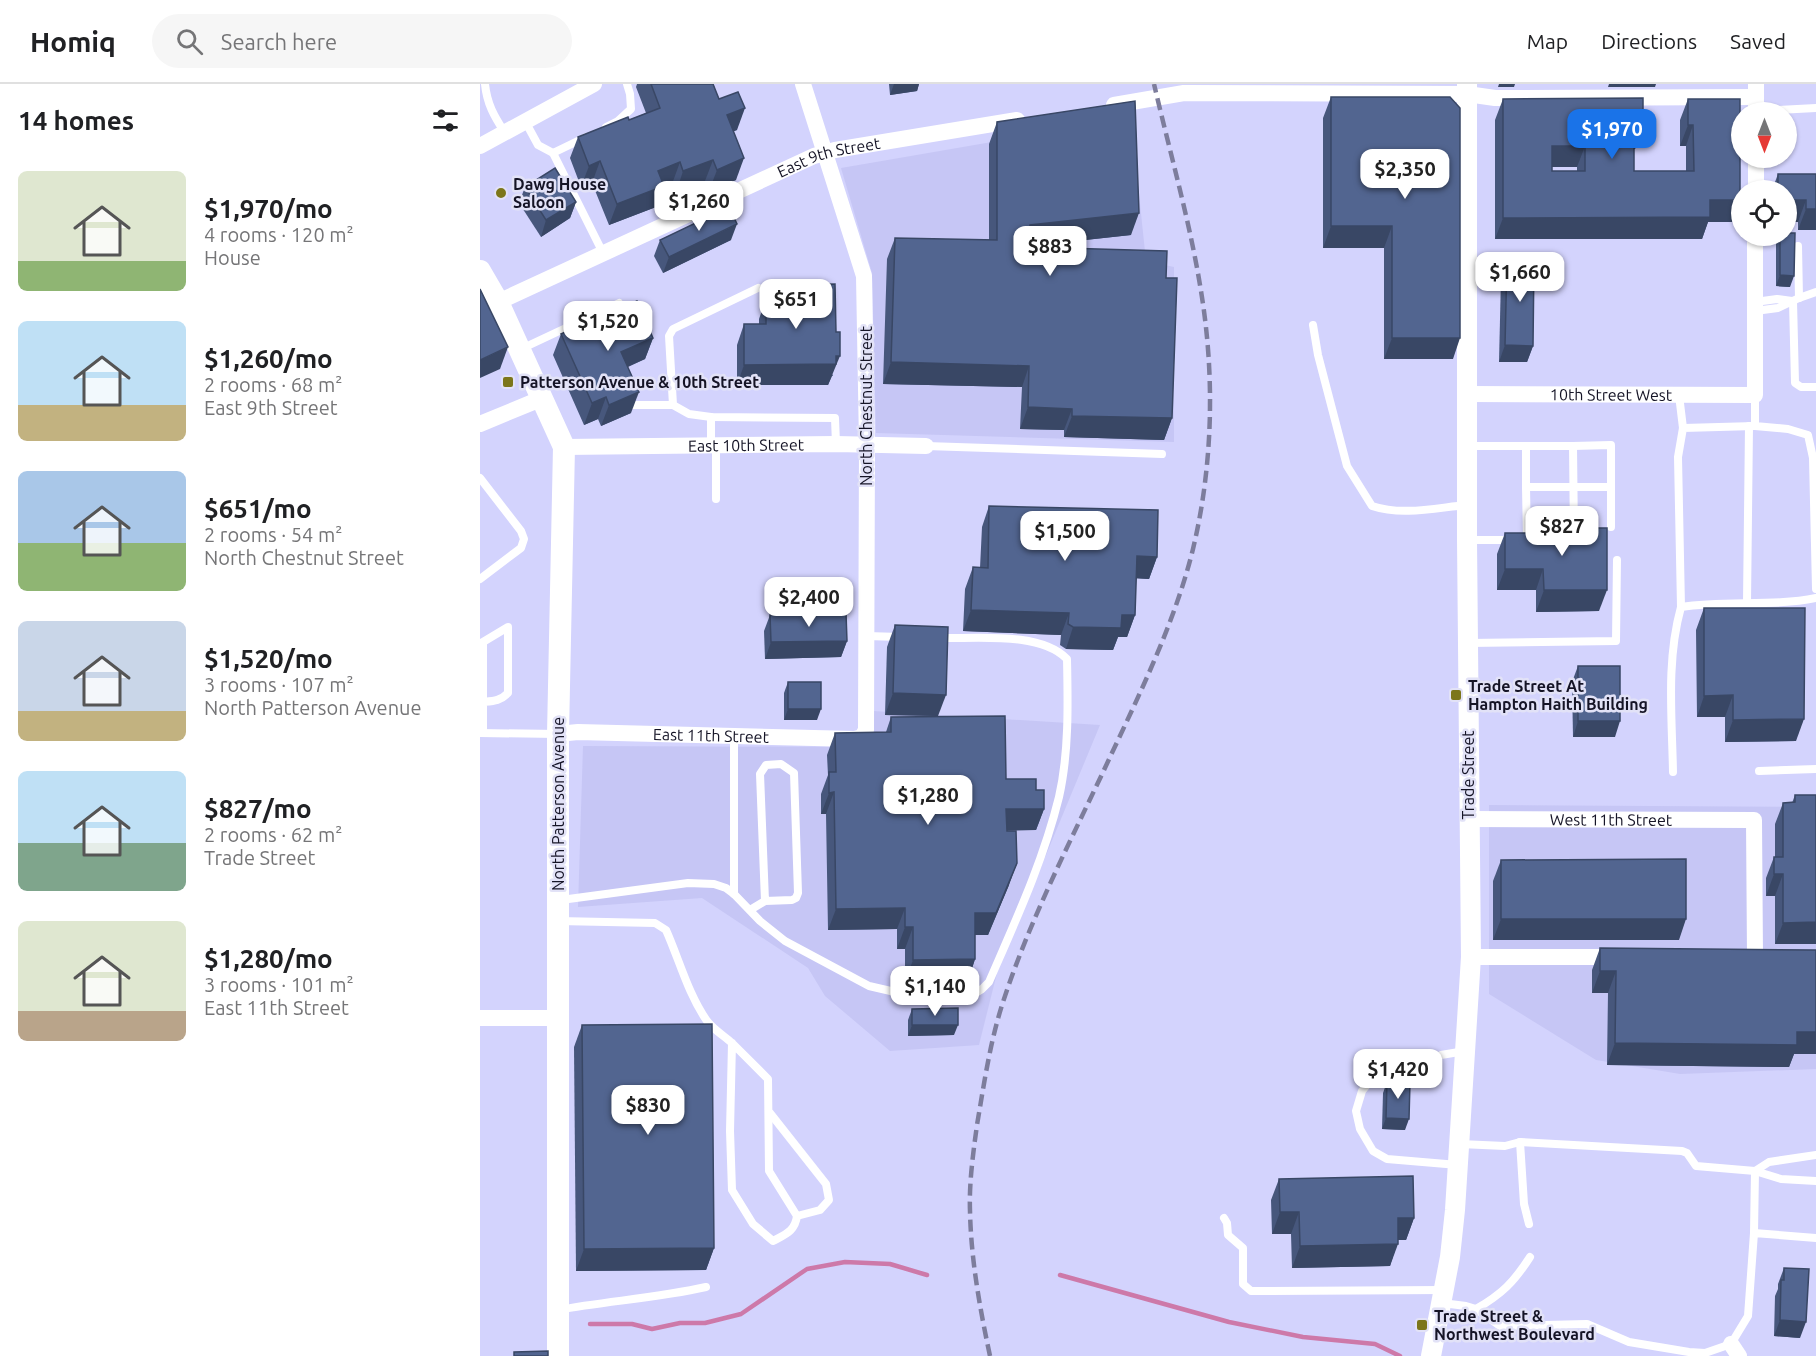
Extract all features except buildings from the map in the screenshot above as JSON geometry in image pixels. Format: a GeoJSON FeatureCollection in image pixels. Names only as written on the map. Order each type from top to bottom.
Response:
{"type":"FeatureCollection","features":[{"type":"Feature","properties":{"kind":"main road","name":"North Patterson Avenue"},"geometry":{"type":"LineString","coordinates":[[480,270],[498,302],[564,447],[558,734],[558,1356]]}},
{"type":"Feature","properties":{"kind":"street","name":"North Chestnut Street"},"geometry":{"type":"LineString","coordinates":[[803,84],[864,276],[867,445],[866,730],[862,737]]}},
{"type":"Feature","properties":{"kind":"street"},"geometry":{"type":"LineString","coordinates":[[480,146],[591,85]]}},
{"type":"Feature","properties":{"kind":"street"},"geometry":{"type":"LineString","coordinates":[[1096,108],[1138,102],[1181,91],[1467,89],[1495,98],[1756,101]]}},
{"type":"Feature","properties":{"kind":"street","name":"Trade Street"},"geometry":{"type":"LineString","coordinates":[[1431,1356],[1450,1257],[1460,1144],[1471,957],[1467,643],[1467,89]]}},
{"type":"Feature","properties":{"kind":"street","name":"East 9th Street"},"geometry":{"type":"LineString","coordinates":[[498,302],[825,152],[1031,118]]}},
{"type":"Feature","properties":{"kind":"street"},"geometry":{"type":"LineString","coordinates":[[1755,246],[1755,395]]}},
{"type":"Feature","properties":{"kind":"street","name":"10th Street West"},"geometry":{"type":"LineString","coordinates":[[1467,394],[1755,395]]}},
{"type":"Feature","properties":{"kind":"street"},"geometry":{"type":"LineString","coordinates":[[480,424],[543,398]]}},
{"type":"Feature","properties":{"kind":"street","name":"East 10th Street"},"geometry":{"type":"LineString","coordinates":[[564,447],[836,444],[926,446]]}},
{"type":"Feature","properties":{"kind":"street","name":"East 11th Street"},"geometry":{"type":"LineString","coordinates":[[558,734],[855,739],[862,737]]}},
{"type":"Feature","properties":{"kind":"street","name":"West 11th Street"},"geometry":{"type":"LineString","coordinates":[[1469,819],[1754,820],[1749,957],[1775,957]]}},
{"type":"Feature","properties":{"kind":"street"},"geometry":{"type":"LineString","coordinates":[[1471,957],[1637,957]]}},
{"type":"Feature","properties":{"kind":"street"},"geometry":{"type":"LineString","coordinates":[[480,1018],[557,1018]]}},
{"type":"Feature","properties":{"kind":"lane"},"geometry":{"type":"LineString","coordinates":[[485,84],[486,99],[505,133]]}},
{"type":"Feature","properties":{"kind":"lane"},"geometry":{"type":"LineString","coordinates":[[599,130],[618,121],[631,109],[627,84]]}},
{"type":"Feature","properties":{"kind":"lane"},"geometry":{"type":"LineString","coordinates":[[1756,101],[1816,108]]}},
{"type":"Feature","properties":{"kind":"lane"},"geometry":{"type":"LineString","coordinates":[[525,121],[538,146],[553,153],[603,253]]}},
{"type":"Feature","properties":{"kind":"lane"},"geometry":{"type":"LineString","coordinates":[[553,153],[590,135]]}},
{"type":"Feature","properties":{"kind":"lane"},"geometry":{"type":"LineString","coordinates":[[1798,246],[1795,383],[1801,387],[1816,387]]}},
{"type":"Feature","properties":{"kind":"lane"},"geometry":{"type":"LineString","coordinates":[[673,405],[669,336],[673,329],[758,288]]}},
{"type":"Feature","properties":{"kind":"lane"},"geometry":{"type":"LineString","coordinates":[[1755,306],[1777,299],[1796,299],[1816,292]]}},
{"type":"Feature","properties":{"kind":"lane"},"geometry":{"type":"LineString","coordinates":[[520,349],[619,303]]}},
{"type":"Feature","properties":{"kind":"lane"},"geometry":{"type":"LineString","coordinates":[[1313,325],[1318,355],[1347,466],[1372,506],[1387,511],[1402,511],[1467,505]]}},
{"type":"Feature","properties":{"kind":"lane"},"geometry":{"type":"LineString","coordinates":[[1672,772],[1670,688],[1675,629],[1681,607],[1678,456],[1683,428],[1679,395]]}},
{"type":"Feature","properties":{"kind":"lane"},"geometry":{"type":"LineString","coordinates":[[1747,603],[1752,426],[1755,395]]}},
{"type":"Feature","properties":{"kind":"lane"},"geometry":{"type":"LineString","coordinates":[[633,405],[673,405],[689,414],[711,417],[835,417],[836,444]]}},
{"type":"Feature","properties":{"kind":"lane"},"geometry":{"type":"LineString","coordinates":[[711,417],[716,499]]}},
{"type":"Feature","properties":{"kind":"lane"},"geometry":{"type":"LineString","coordinates":[[1683,428],[1752,426],[1788,429],[1808,435],[1813,458],[1816,589]]}},
{"type":"Feature","properties":{"kind":"lane"},"geometry":{"type":"LineString","coordinates":[[926,446],[1162,454]]}},
{"type":"Feature","properties":{"kind":"lane"},"geometry":{"type":"LineString","coordinates":[[1467,446],[1611,446],[1611,527]]}},
{"type":"Feature","properties":{"kind":"lane"},"geometry":{"type":"LineString","coordinates":[[1526,446],[1527,540]]}},
{"type":"Feature","properties":{"kind":"lane"},"geometry":{"type":"LineString","coordinates":[[1562,540],[1574,540],[1573,446]]}},
{"type":"Feature","properties":{"kind":"lane"},"geometry":{"type":"LineString","coordinates":[[480,478],[521,531],[524,539],[521,548],[480,579]]}},
{"type":"Feature","properties":{"kind":"lane"},"geometry":{"type":"LineString","coordinates":[[1526,487],[1611,487]]}},
{"type":"Feature","properties":{"kind":"lane"},"geometry":{"type":"LineString","coordinates":[[1467,540],[1539,540]]}},
{"type":"Feature","properties":{"kind":"lane"},"geometry":{"type":"LineString","coordinates":[[1467,643],[1616,641],[1617,560]]}},
{"type":"Feature","properties":{"kind":"lane"},"geometry":{"type":"LineString","coordinates":[[1681,607],[1708,603],[1793,603],[1816,598]]}},
{"type":"Feature","properties":{"kind":"lane"},"geometry":{"type":"LineString","coordinates":[[483,702],[495,701],[508,693],[508,627],[483,642],[481,733],[558,734]]}},
{"type":"Feature","properties":{"kind":"lane"},"geometry":{"type":"LineString","coordinates":[[866,636],[906,637]]}},
{"type":"Feature","properties":{"kind":"lane"},"geometry":{"type":"LineString","coordinates":[[557,911],[701,882],[726,888],[771,931],[785,941],[869,986],[895,992],[931,991],[963,995],[974,994],[982,990],[989,982],[1036,872],[1059,796],[1068,721],[1067,659],[1051,647],[1030,640],[929,638]]}},
{"type":"Feature","properties":{"kind":"lane"},"geometry":{"type":"LineString","coordinates":[[734,736],[734,894]]}},
{"type":"Feature","properties":{"kind":"lane"},"geometry":{"type":"LineString","coordinates":[[750,910],[765,901],[792,900],[798,893],[794,773],[781,764],[766,765],[760,774],[765,901]]}},
{"type":"Feature","properties":{"kind":"lane"},"geometry":{"type":"LineString","coordinates":[[1759,771],[1816,770]]}},
{"type":"Feature","properties":{"kind":"lane"},"geometry":{"type":"LineString","coordinates":[[557,911],[655,922],[662,925],[708,1022],[732,1043],[768,1079],[769,1172],[797,1216],[796,1224],[791,1231],[773,1241],[753,1224],[732,1190],[730,1131],[732,1043]]}},
{"type":"Feature","properties":{"kind":"lane"},"geometry":{"type":"LineString","coordinates":[[1458,1166],[1387,1159],[1373,1151],[1360,1129],[1356,1111],[1362,1091],[1375,1075],[1388,1070],[1421,1068],[1441,1055],[1466,1051]]}},
{"type":"Feature","properties":{"kind":"lane"},"geometry":{"type":"LineString","coordinates":[[769,1113],[826,1184],[829,1200],[820,1210],[797,1216]]}},
{"type":"Feature","properties":{"kind":"lane"},"geometry":{"type":"LineString","coordinates":[[1520,1142],[1524,1204],[1529,1224]]}},
{"type":"Feature","properties":{"kind":"lane"},"geometry":{"type":"LineString","coordinates":[[1460,1144],[1505,1146],[1520,1142],[1682,1151],[1687,1153],[1696,1166],[1755,1172],[1781,1179],[1816,1181]]}},
{"type":"Feature","properties":{"kind":"lane"},"geometry":{"type":"LineString","coordinates":[[1755,1172],[1769,1162],[1816,1155]]}},
{"type":"Feature","properties":{"kind":"lane"},"geometry":{"type":"LineString","coordinates":[[1224,1218],[1228,1234],[1243,1248],[1243,1284],[1251,1291],[1443,1296],[1476,1309],[1488,1320],[1500,1326],[1587,1324],[1629,1342],[1654,1348],[1705,1353],[1735,1350],[1748,1316],[1754,1233],[1755,1172]]}},
{"type":"Feature","properties":{"kind":"lane"},"geometry":{"type":"LineString","coordinates":[[1754,1233],[1816,1238]]}},
{"type":"Feature","properties":{"kind":"lane"},"geometry":{"type":"LineString","coordinates":[[1476,1309],[1499,1295],[1516,1279],[1530,1257]]}},
{"type":"Feature","properties":{"kind":"lane"},"geometry":{"type":"LineString","coordinates":[[558,1310],[615,1300],[675,1294],[706,1287]]}},
{"type":"Feature","properties":{"kind":"shaded area"},"geometry":{"type":"Polygon","coordinates":[[[1131,118],[1146,261],[1174,267],[1174,442],[876,433],[872,273],[841,168],[1131,118]]]}},
{"type":"Feature","properties":{"kind":"shaded area"},"geometry":{"type":"Polygon","coordinates":[[[873,711],[1100,725],[997,973],[979,1045],[890,1051],[825,996],[808,968],[702,898],[578,907],[583,746],[872,747],[873,711]]]}},
{"type":"Feature","properties":{"kind":"shaded area"},"geometry":{"type":"Polygon","coordinates":[[[1489,805],[1816,807],[1816,1069],[1680,1074],[1596,1060],[1489,994],[1489,805]]]}},
{"type":"Feature","properties":{"kind":"waterway"},"geometry":{"type":"LineString","coordinates":[[590,1324],[632,1324],[652,1329],[680,1323],[705,1323],[741,1314],[807,1269],[845,1262],[890,1264],[927,1275]]}},
{"type":"Feature","properties":{"kind":"waterway"},"geometry":{"type":"LineString","coordinates":[[1060,1275],[1229,1322],[1303,1337],[1375,1344],[1400,1356]]}},
{"type":"Feature","properties":{"kind":"railway"},"geometry":{"type":"LineString","coordinates":[[990,1356],[974,1266],[970,1200],[977,1125],[994,1032],[1013,972],[1037,913],[1142,689],[1176,606],[1193,549],[1205,485],[1210,388],[1201,291],[1154,84]]}},
{"type":"Feature","properties":{"kind":"place","name":"Dawg House Saloon"},"geometry":{"type":"Point","coordinates":[501,193]}},
{"type":"Feature","properties":{"kind":"place","name":"Patterson Avenue & 10th Street"},"geometry":{"type":"Point","coordinates":[508,382]}},
{"type":"Feature","properties":{"kind":"place","name":"Trade Street At Hampton Haith Building"},"geometry":{"type":"Point","coordinates":[1456,695]}},
{"type":"Feature","properties":{"kind":"place","name":"Trade Street & Northwest Boulevard"},"geometry":{"type":"Point","coordinates":[1422,1325]}}]}
